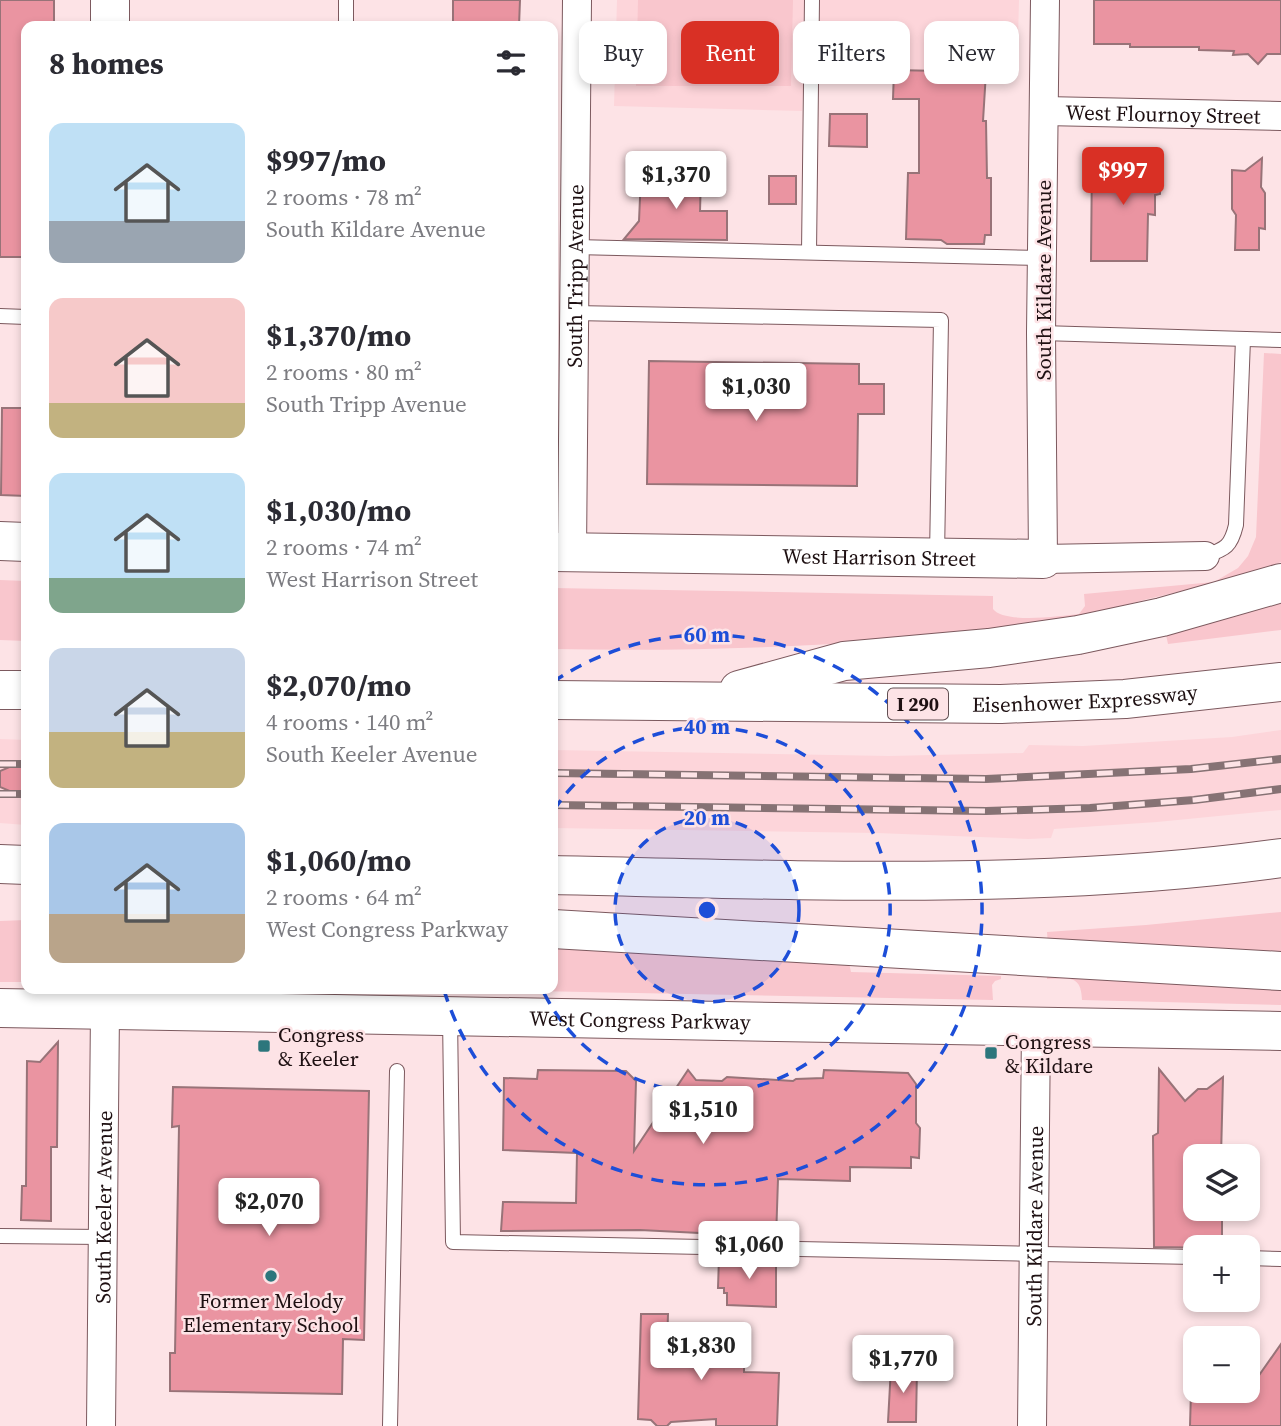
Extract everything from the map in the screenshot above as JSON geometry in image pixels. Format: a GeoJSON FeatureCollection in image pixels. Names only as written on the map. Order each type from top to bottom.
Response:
{"type":"FeatureCollection","features":[{"type":"Feature","properties":{"kind":"main road"},"geometry":{"type":"LineString","coordinates":[[110,0],[110,21]]}},
{"type":"Feature","properties":{"kind":"main road"},"geometry":{"type":"LineString","coordinates":[[0,541],[21,542]]}},
{"type":"Feature","properties":{"kind":"main road","name":"West Harrison Street"},"geometry":{"type":"LineString","coordinates":[[563,552],[1043,559]]}},
{"type":"Feature","properties":{"kind":"main road"},"geometry":{"type":"LineString","coordinates":[[691,703],[844,661],[989,648],[1078,635],[1162,617],[1281,583]]}},
{"type":"Feature","properties":{"kind":"main road","name":"Eisenhower Expressway"},"geometry":{"type":"LineString","coordinates":[[558,700],[1001,704],[1125,699],[1281,682]]}},
{"type":"Feature","properties":{"kind":"main road"},"geometry":{"type":"LineString","coordinates":[[0,690],[21,690]]}},
{"type":"Feature","properties":{"kind":"main road"},"geometry":{"type":"LineString","coordinates":[[558,876],[755,880],[971,879],[1098,875],[1281,858]]}},
{"type":"Feature","properties":{"kind":"main road"},"geometry":{"type":"LineString","coordinates":[[0,864],[21,865]]}},
{"type":"Feature","properties":{"kind":"main road"},"geometry":{"type":"LineString","coordinates":[[558,929],[1281,971]]}},
{"type":"Feature","properties":{"kind":"main road","name":"West Congress Parkway"},"geometry":{"type":"LineString","coordinates":[[0,1008],[105,999],[450,1015],[1281,1031]]}},
{"type":"Feature","properties":{"kind":"street","name":"South Tripp Avenue"},"geometry":{"type":"LineString","coordinates":[[563,552],[569,354],[574,313],[576,0]]}},
{"type":"Feature","properties":{"kind":"street","name":"South Kildare Avenue"},"geometry":{"type":"LineString","coordinates":[[1043,559],[1041,333],[1045,0]]}},
{"type":"Feature","properties":{"kind":"street","name":"West Flournoy Street"},"geometry":{"type":"LineString","coordinates":[[1044,111],[1281,116]]}},
{"type":"Feature","properties":{"kind":"street","name":"West Harrison Street"},"geometry":{"type":"LineString","coordinates":[[1043,559],[1205,555]]}},
{"type":"Feature","properties":{"kind":"street","name":"South Keeler Avenue"},"geometry":{"type":"LineString","coordinates":[[101,1426],[105,999]]}},
{"type":"Feature","properties":{"kind":"street","name":"South Kildare Avenue"},"geometry":{"type":"LineString","coordinates":[[1032,1426],[1036,1027]]}},
{"type":"Feature","properties":{"kind":"lane"},"geometry":{"type":"LineString","coordinates":[[346,0],[346,21]]}},
{"type":"Feature","properties":{"kind":"lane"},"geometry":{"type":"LineString","coordinates":[[809,252],[812,0]]}},
{"type":"Feature","properties":{"kind":"lane"},"geometry":{"type":"LineString","coordinates":[[575,247],[1042,258]]}},
{"type":"Feature","properties":{"kind":"lane"},"geometry":{"type":"LineString","coordinates":[[574,313],[941,320],[937,558]]}},
{"type":"Feature","properties":{"kind":"lane"},"geometry":{"type":"LineString","coordinates":[[0,316],[21,317]]}},
{"type":"Feature","properties":{"kind":"lane"},"geometry":{"type":"LineString","coordinates":[[1041,333],[1281,341]]}},
{"type":"Feature","properties":{"kind":"lane"},"geometry":{"type":"LineString","coordinates":[[1205,555],[1223,550],[1233,539],[1236,525],[1242,339]]}},
{"type":"Feature","properties":{"kind":"lane"},"geometry":{"type":"LineString","coordinates":[[450,1015],[453,1242],[1183,1257]]}},
{"type":"Feature","properties":{"kind":"lane"},"geometry":{"type":"LineString","coordinates":[[390,1426],[397,1071]]}},
{"type":"Feature","properties":{"kind":"lane"},"geometry":{"type":"LineString","coordinates":[[0,1236],[103,1237]]}},
{"type":"Feature","properties":{"kind":"lane"},"geometry":{"type":"LineString","coordinates":[[1260,1258],[1281,1259]]}},
{"type":"Feature","properties":{"kind":"shaded area"},"geometry":{"type":"Polygon","coordinates":[[[617,0],[1019,0],[1018,21],[924,21],[924,73],[910,73],[910,21],[793,21],[793,84],[803,84],[802,111],[614,106],[615,84],[667,84],[667,21],[616,21],[617,0]]]}},
{"type":"Feature","properties":{"kind":"shaded area"},"geometry":{"type":"Polygon","coordinates":[[[638,0],[793,0],[791,86],[636,86],[667,84],[667,21],[638,21],[638,0]]]}},
{"type":"Feature","properties":{"kind":"shaded area"},"geometry":{"type":"Polygon","coordinates":[[[1264,353],[1281,354],[1281,562],[1215,582],[1094,612],[1003,630],[778,647],[558,649],[558,588],[993,596],[993,609],[999,614],[1033,618],[1079,614],[1085,606],[1084,594],[1214,582],[1238,568],[1248,556],[1256,537],[1264,353]]]}},
{"type":"Feature","properties":{"kind":"shaded area"},"geometry":{"type":"Polygon","coordinates":[[[0,580],[21,581],[21,641],[0,640],[0,580]]]}},
{"type":"Feature","properties":{"kind":"shaded area"},"geometry":{"type":"Polygon","coordinates":[[[1281,599],[1281,630],[1168,644],[1165,630],[1281,599]]]}},
{"type":"Feature","properties":{"kind":"shaded area"},"geometry":{"type":"Polygon","coordinates":[[[1281,730],[1281,810],[1054,829],[1051,838],[1028,839],[877,833],[558,828],[558,750],[889,756],[1023,753],[1029,745],[1083,746],[1232,737],[1281,730]]]}},
{"type":"Feature","properties":{"kind":"shaded area"},"geometry":{"type":"Polygon","coordinates":[[[0,739],[21,740],[21,825],[0,823],[0,739]]]}},
{"type":"Feature","properties":{"kind":"shaded area"},"geometry":{"type":"Polygon","coordinates":[[[1281,912],[1281,955],[1048,945],[1047,932],[1281,912]]]}},
{"type":"Feature","properties":{"kind":"shaded area"},"geometry":{"type":"Polygon","coordinates":[[[21,920],[21,982],[0,982],[0,921],[21,920]]]}},
{"type":"Feature","properties":{"kind":"shaded area"},"geometry":{"type":"Polygon","coordinates":[[[558,944],[849,963],[851,972],[1001,976],[1001,979],[992,985],[993,1000],[558,992],[558,944]]]}},
{"type":"Feature","properties":{"kind":"shaded area"},"geometry":{"type":"Polygon","coordinates":[[[1047,972],[1281,983],[1281,1005],[1082,1000],[1076,982],[1047,979],[1047,972]]]}},
{"type":"Feature","properties":{"kind":"building"},"geometry":{"type":"Polygon","coordinates":[[[0,0],[54,0],[54,21],[21,21],[21,257],[0,257],[0,0]]]}},
{"type":"Feature","properties":{"kind":"building"},"geometry":{"type":"Polygon","coordinates":[[[453,0],[520,0],[519,21],[453,21],[453,0]]]}},
{"type":"Feature","properties":{"kind":"building"},"geometry":{"type":"Polygon","coordinates":[[[1094,0],[1281,0],[1281,54],[1267,54],[1258,64],[1248,54],[1233,55],[1234,51],[1199,50],[1199,47],[1094,44],[1094,0]]]}},
{"type":"Feature","properties":{"kind":"building"},"geometry":{"type":"Polygon","coordinates":[[[910,70],[924,71],[924,84],[985,84],[983,121],[986,121],[987,178],[991,178],[991,235],[985,235],[984,244],[947,244],[941,240],[906,239],[908,173],[919,173],[919,99],[893,99],[894,84],[910,84],[910,70]]]}},
{"type":"Feature","properties":{"kind":"building"},"geometry":{"type":"Polygon","coordinates":[[[830,114],[867,114],[867,147],[829,146],[830,114]]]}},
{"type":"Feature","properties":{"kind":"building"},"geometry":{"type":"Polygon","coordinates":[[[1092,157],[1161,159],[1160,194],[1155,195],[1155,215],[1148,214],[1147,261],[1091,261],[1092,157]]]}},
{"type":"Feature","properties":{"kind":"building"},"geometry":{"type":"Polygon","coordinates":[[[1262,158],[1261,187],[1265,193],[1265,229],[1259,228],[1259,250],[1235,250],[1236,215],[1232,209],[1232,170],[1245,171],[1262,158]]]}},
{"type":"Feature","properties":{"kind":"building"},"geometry":{"type":"Polygon","coordinates":[[[641,175],[701,176],[700,211],[727,211],[727,240],[624,239],[639,221],[641,175]]]}},
{"type":"Feature","properties":{"kind":"building"},"geometry":{"type":"Polygon","coordinates":[[[769,176],[796,176],[796,204],[769,204],[769,176]]]}},
{"type":"Feature","properties":{"kind":"building"},"geometry":{"type":"Polygon","coordinates":[[[649,361],[859,364],[859,384],[884,384],[884,414],[858,414],[857,486],[647,484],[649,361]]]}},
{"type":"Feature","properties":{"kind":"building"},"geometry":{"type":"Polygon","coordinates":[[[2,408],[21,408],[21,496],[1,495],[2,408]]]}},
{"type":"Feature","properties":{"kind":"building"},"geometry":{"type":"Polygon","coordinates":[[[21,762],[21,796],[0,787],[0,771],[21,762]]]}},
{"type":"Feature","properties":{"kind":"building"},"geometry":{"type":"Polygon","coordinates":[[[58,1042],[57,1147],[51,1147],[51,1221],[21,1220],[22,1186],[26,1186],[27,1061],[40,1062],[58,1042]]]}},
{"type":"Feature","properties":{"kind":"building"},"geometry":{"type":"Polygon","coordinates":[[[1159,1069],[1185,1101],[1198,1089],[1207,1089],[1223,1077],[1221,1144],[1183,1144],[1183,1221],[1222,1221],[1222,1235],[1183,1235],[1183,1247],[1154,1247],[1153,1136],[1158,1133],[1159,1069]]]}},
{"type":"Feature","properties":{"kind":"building"},"geometry":{"type":"Polygon","coordinates":[[[538,1070],[626,1071],[636,1081],[634,1151],[688,1070],[696,1080],[722,1081],[727,1077],[793,1081],[823,1078],[824,1070],[908,1073],[916,1084],[916,1123],[920,1128],[919,1158],[911,1157],[911,1168],[850,1167],[850,1181],[778,1179],[776,1239],[719,1238],[719,1234],[640,1230],[501,1231],[503,1202],[576,1203],[577,1153],[503,1150],[504,1078],[537,1079],[538,1070]]]}},
{"type":"Feature","properties":{"kind":"building","name":"Former Melody Elementary School"},"geometry":{"type":"Polygon","coordinates":[[[173,1087],[369,1091],[364,1340],[343,1339],[342,1394],[170,1391],[170,1353],[175,1353],[179,1126],[172,1127],[173,1087]]]}},
{"type":"Feature","properties":{"kind":"building"},"geometry":{"type":"Polygon","coordinates":[[[719,1257],[776,1258],[776,1307],[727,1305],[727,1293],[724,1293],[724,1288],[718,1288],[719,1257]]]}},
{"type":"Feature","properties":{"kind":"building"},"geometry":{"type":"Polygon","coordinates":[[[641,1314],[668,1314],[667,1346],[744,1345],[744,1372],[779,1373],[777,1426],[716,1426],[716,1419],[671,1422],[667,1426],[657,1426],[651,1420],[638,1419],[641,1314]]]}},
{"type":"Feature","properties":{"kind":"building"},"geometry":{"type":"Polygon","coordinates":[[[1281,1344],[1281,1426],[1190,1426],[1191,1403],[1260,1403],[1260,1374],[1281,1344]]]}},
{"type":"Feature","properties":{"kind":"building"},"geometry":{"type":"Polygon","coordinates":[[[891,1367],[917,1368],[916,1422],[888,1422],[891,1367]]]}},
{"type":"Feature","properties":{"kind":"railway"},"geometry":{"type":"LineString","coordinates":[[558,773],[986,779],[1191,769],[1281,759]]}},
{"type":"Feature","properties":{"kind":"railway"},"geometry":{"type":"LineString","coordinates":[[0,764],[21,764]]}},
{"type":"Feature","properties":{"kind":"railway"},"geometry":{"type":"LineString","coordinates":[[558,805],[986,811],[1090,808],[1194,800],[1281,789]]}},
{"type":"Feature","properties":{"kind":"railway"},"geometry":{"type":"LineString","coordinates":[[0,794],[21,794]]}},
{"type":"Feature","properties":{"kind":"place","name":"Congress & Keeler"},"geometry":{"type":"Point","coordinates":[264,1046]}},
{"type":"Feature","properties":{"kind":"place","name":"Congress & Kildare"},"geometry":{"type":"Point","coordinates":[991,1053]}},
{"type":"Feature","properties":{"kind":"place","name":"Former Melody Elementary School"},"geometry":{"type":"Point","coordinates":[271,1276]}}]}
